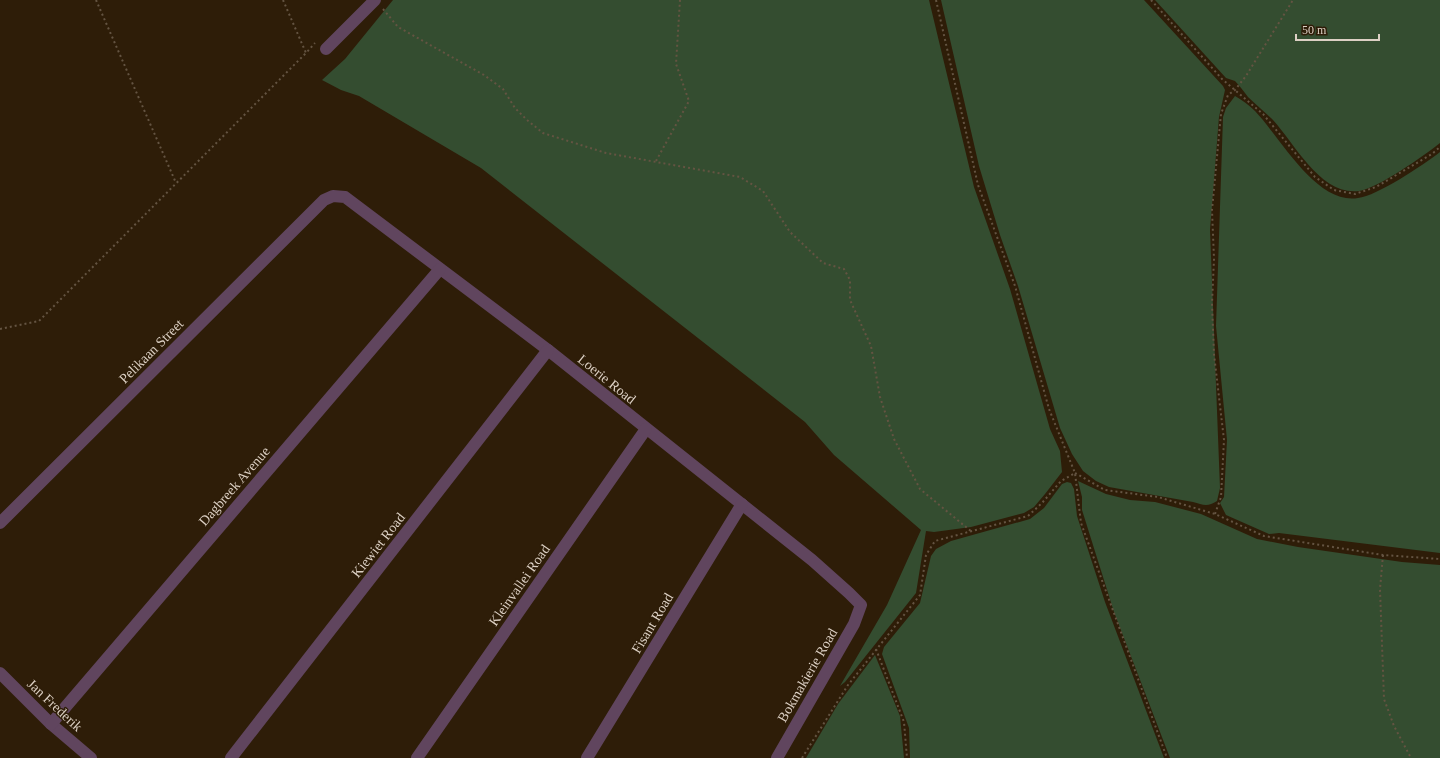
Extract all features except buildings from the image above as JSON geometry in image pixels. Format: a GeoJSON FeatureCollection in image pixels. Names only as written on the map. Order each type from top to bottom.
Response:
{"type":"FeatureCollection","features":[{"type":"Feature","properties":{"kind":"street"},"geometry":{"type":"LineString","coordinates":[[321,46],[378,3]]}},
{"type":"Feature","properties":{"kind":"street","name":"Loerie Road"},"geometry":{"type":"LineString","coordinates":[[324,200],[333,196],[345,197],[548,350],[646,430],[812,560],[861,605]]}},
{"type":"Feature","properties":{"kind":"street","name":"Pelikaan Street"},"geometry":{"type":"LineString","coordinates":[[0,523],[324,200]]}},
{"type":"Feature","properties":{"kind":"street","name":"Dagbreek Avenue"},"geometry":{"type":"LineString","coordinates":[[51,724],[440,269]]}},
{"type":"Feature","properties":{"kind":"street","name":"Kiewiet Road"},"geometry":{"type":"LineString","coordinates":[[231,758],[548,350]]}},
{"type":"Feature","properties":{"kind":"street","name":"Kleinvallei Road"},"geometry":{"type":"LineString","coordinates":[[418,758],[646,430]]}},
{"type":"Feature","properties":{"kind":"street","name":"Fisant Road"},"geometry":{"type":"LineString","coordinates":[[587,758],[742,504]]}},
{"type":"Feature","properties":{"kind":"street","name":"Bokmakierie Road"},"geometry":{"type":"LineString","coordinates":[[777,758],[854,624],[861,605]]}},
{"type":"Feature","properties":{"kind":"street","name":"Jan Frederik"},"geometry":{"type":"LineString","coordinates":[[0,673],[51,724],[91,758]]}},
{"type":"Feature","properties":{"kind":"path"},"geometry":{"type":"LineString","coordinates":[[96,0],[176,183]]}},
{"type":"Feature","properties":{"kind":"path"},"geometry":{"type":"LineString","coordinates":[[283,0],[306,53]]}},
{"type":"Feature","properties":{"kind":"path"},"geometry":{"type":"LineString","coordinates":[[656,161],[689,101],[676,64],[680,0]]}},
{"type":"Feature","properties":{"kind":"path"},"geometry":{"type":"LineString","coordinates":[[936,0],[978,185],[1015,286],[1048,409],[1075,473],[1081,523],[1167,758]]}},
{"type":"Feature","properties":{"kind":"path"},"geometry":{"type":"LineString","coordinates":[[1151,0],[1222,79],[1263,114],[1315,177],[1334,190],[1355,194],[1376,187],[1432,154],[1440,147]]}},
{"type":"Feature","properties":{"kind":"path"},"geometry":{"type":"LineString","coordinates":[[1215,514],[1221,497],[1224,440],[1214,354],[1212,210],[1221,114],[1228,95],[1236,90],[1262,52],[1292,0]]}},
{"type":"Feature","properties":{"kind":"path"},"geometry":{"type":"LineString","coordinates":[[378,3],[398,27],[484,76],[503,89],[515,108],[527,120],[543,132],[606,153],[740,177],[763,191],[790,232],[823,263],[844,269],[850,280],[850,300],[871,346],[880,397],[894,439],[920,489],[972,532]]}},
{"type":"Feature","properties":{"kind":"path"},"geometry":{"type":"LineString","coordinates":[[0,329],[39,321],[306,53],[321,46]]}},
{"type":"Feature","properties":{"kind":"path"},"geometry":{"type":"LineString","coordinates":[[1075,473],[1105,490],[1158,497],[1215,514],[1264,536],[1383,555],[1440,559]]}},
{"type":"Feature","properties":{"kind":"path"},"geometry":{"type":"LineString","coordinates":[[802,758],[848,685],[876,648],[920,595],[926,555],[935,541],[1028,516],[1042,503],[1061,481],[1075,473]]}},
{"type":"Feature","properties":{"kind":"path"},"geometry":{"type":"LineString","coordinates":[[1383,555],[1380,589],[1384,699],[1394,726],[1411,758]]}},
{"type":"Feature","properties":{"kind":"path"},"geometry":{"type":"LineString","coordinates":[[876,648],[904,722],[907,758]]}},
{"type":"Feature","properties":{"kind":"green space"},"geometry":{"type":"Polygon","coordinates":[[[393,0],[929,0],[974,187],[1010,289],[1050,429],[1060,451],[1062,472],[1034,507],[1024,513],[971,527],[934,532],[926,531],[916,593],[845,682],[840,686],[887,605],[921,530],[834,455],[805,422],[481,168],[359,96],[341,90],[322,80],[345,59],[393,0]]]}},
{"type":"Feature","properties":{"kind":"green space"},"geometry":{"type":"Polygon","coordinates":[[[941,0],[1144,0],[1223,86],[1225,90],[1219,117],[1210,230],[1220,488],[1217,501],[1214,503],[1203,505],[1109,487],[1096,481],[1083,471],[1072,454],[1060,428],[1018,286],[1000,235],[979,166],[941,0]]]}},
{"type":"Feature","properties":{"kind":"green space"},"geometry":{"type":"Polygon","coordinates":[[[1155,0],[1440,0],[1440,143],[1401,171],[1367,189],[1359,191],[1345,190],[1333,185],[1321,177],[1310,166],[1273,120],[1248,97],[1235,81],[1226,78],[1155,0]]]}},
{"type":"Feature","properties":{"kind":"green space"},"geometry":{"type":"Polygon","coordinates":[[[1235,96],[1255,111],[1300,167],[1328,191],[1343,197],[1358,198],[1376,192],[1412,172],[1440,152],[1440,553],[1279,533],[1269,534],[1226,515],[1220,503],[1224,497],[1227,440],[1216,326],[1223,117],[1226,108],[1235,96]]]}},
{"type":"Feature","properties":{"kind":"green space"},"geometry":{"type":"Polygon","coordinates":[[[1078,481],[1106,494],[1130,500],[1155,502],[1201,514],[1257,539],[1298,547],[1402,562],[1440,565],[1440,758],[1170,758],[1114,612],[1082,510],[1082,497],[1078,481]]]}},
{"type":"Feature","properties":{"kind":"green space"},"geometry":{"type":"Polygon","coordinates":[[[1067,482],[1071,483],[1074,489],[1077,516],[1105,602],[1164,758],[910,758],[909,728],[882,654],[884,647],[920,603],[931,556],[936,549],[951,541],[1030,519],[1044,508],[1062,484],[1067,482]]]}},
{"type":"Feature","properties":{"kind":"green space"},"geometry":{"type":"Polygon","coordinates":[[[875,655],[900,716],[904,758],[806,758],[838,704],[875,655]]]}}]}
